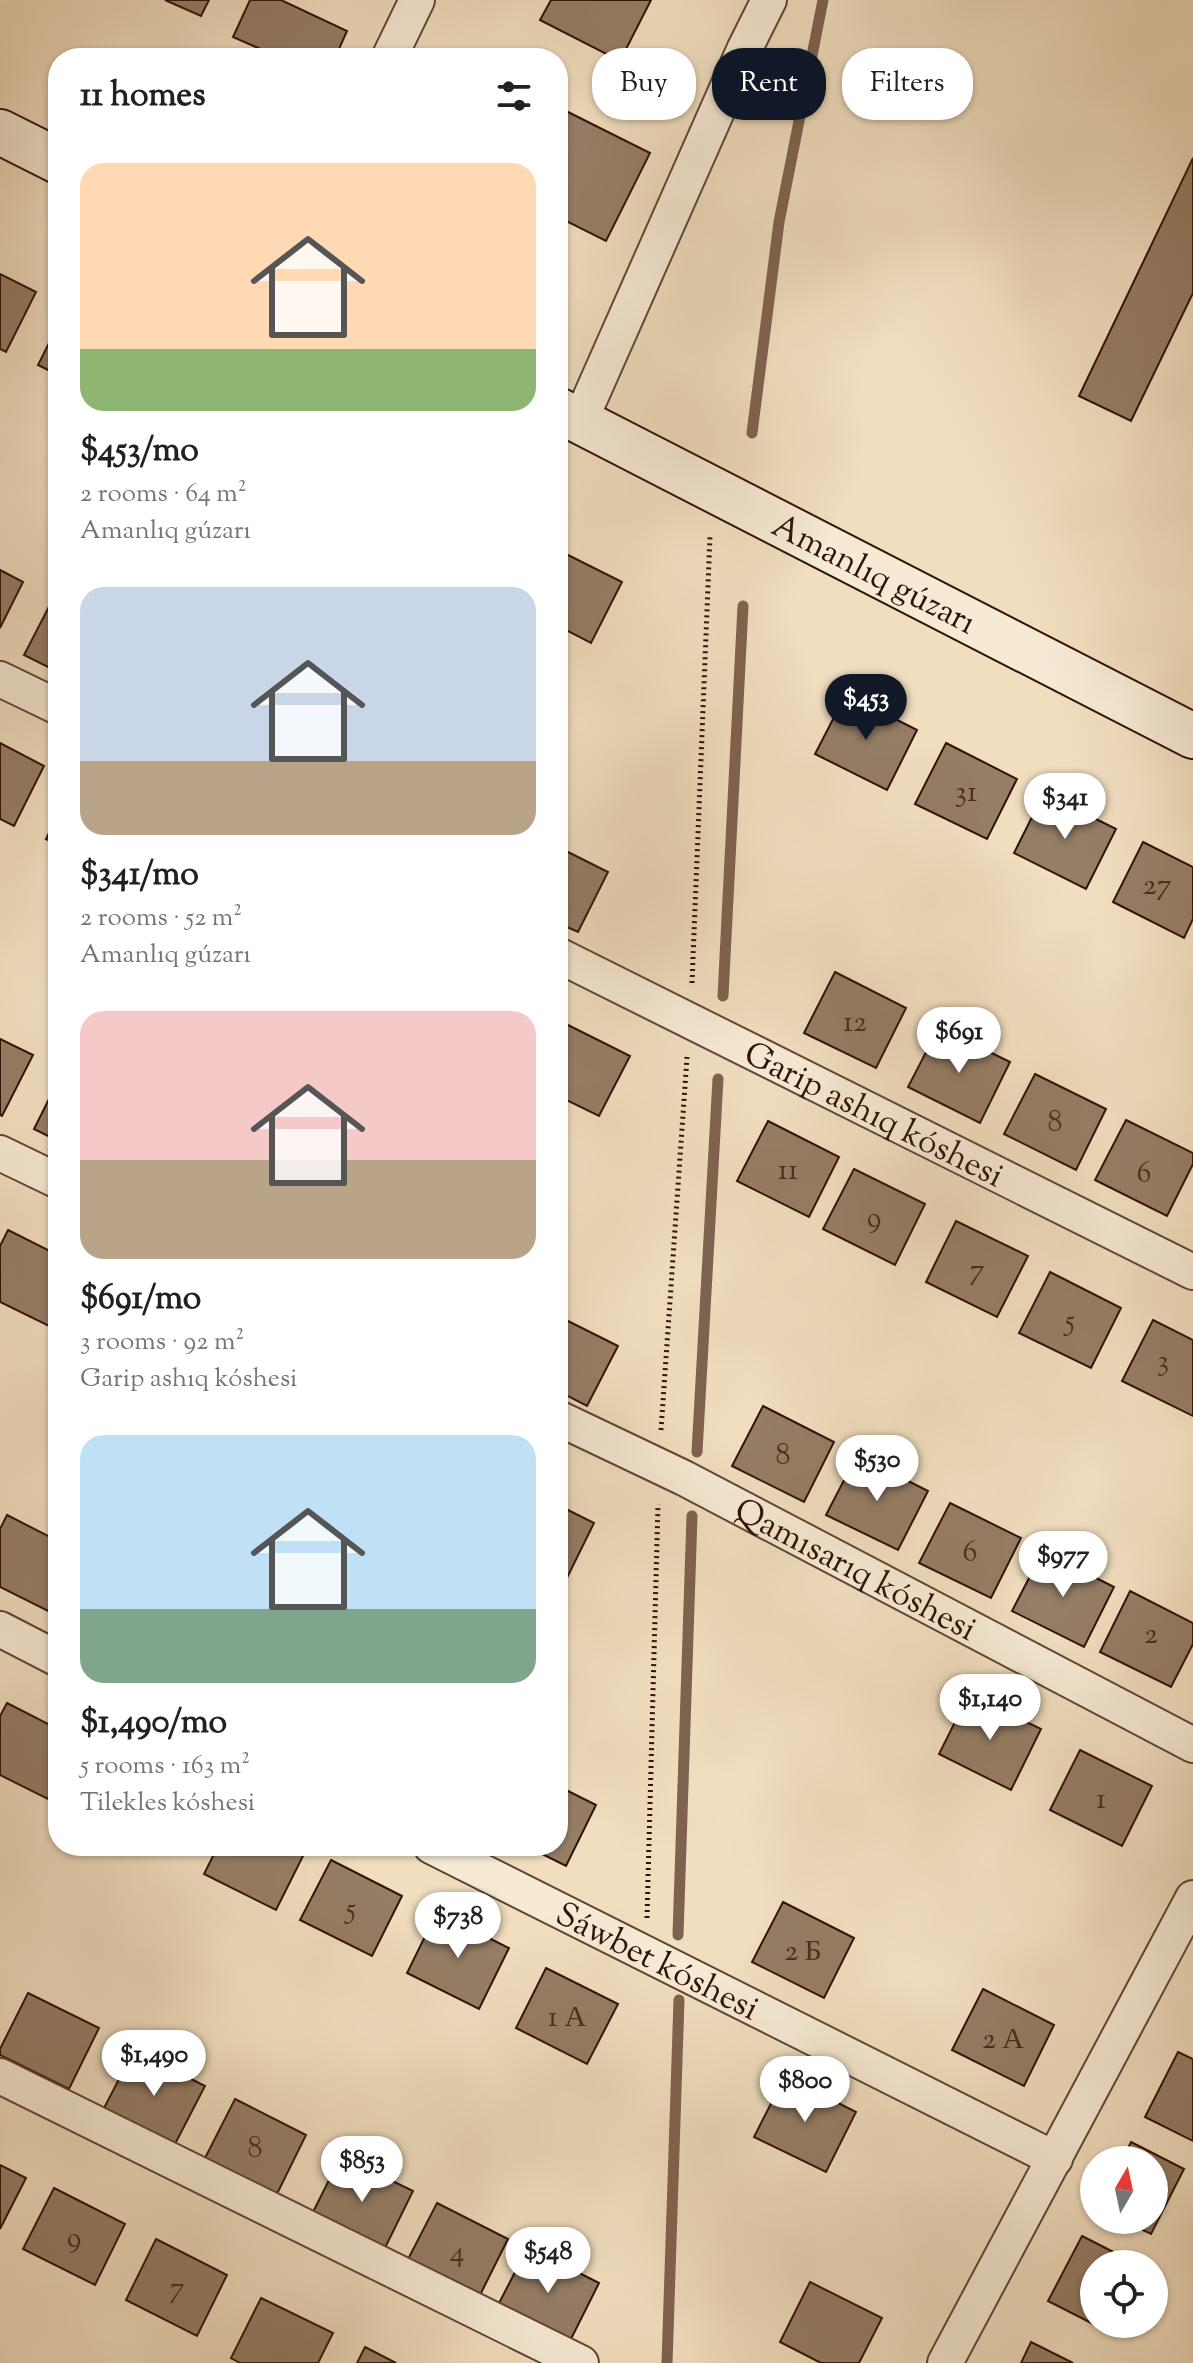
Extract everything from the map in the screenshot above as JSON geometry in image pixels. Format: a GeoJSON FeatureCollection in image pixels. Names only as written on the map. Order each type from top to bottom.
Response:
{"type":"FeatureCollection","features":[{"type":"Feature","properties":{"kind":"street"},"geometry":{"type":"LineString","coordinates":[[394,48],[417,0]]}},
{"type":"Feature","properties":{"kind":"street"},"geometry":{"type":"LineString","coordinates":[[745,0],[745,48]]}},
{"type":"Feature","properties":{"kind":"street"},"geometry":{"type":"LineString","coordinates":[[745,48],[769,0]]}},
{"type":"Feature","properties":{"kind":"street"},"geometry":{"type":"LineString","coordinates":[[569,416],[712,117]]}},
{"type":"Feature","properties":{"kind":"street"},"geometry":{"type":"LineString","coordinates":[[0,132],[48,156]]}},
{"type":"Feature","properties":{"kind":"street","name":"Amanlıq gúzarı"},"geometry":{"type":"LineString","coordinates":[[569,416],[1193,736]]}},
{"type":"Feature","properties":{"kind":"street"},"geometry":{"type":"LineString","coordinates":[[0,679],[48,702]]}},
{"type":"Feature","properties":{"kind":"street","name":"Ǵarip ashıq kóshesi"},"geometry":{"type":"LineString","coordinates":[[568,960],[1193,1272]]}},
{"type":"Feature","properties":{"kind":"street"},"geometry":{"type":"LineString","coordinates":[[0,1153],[48,1176]]}},
{"type":"Feature","properties":{"kind":"street","name":"Qamısarıq kóshesi"},"geometry":{"type":"LineString","coordinates":[[568,1423],[659,1466],[1193,1745]]}},
{"type":"Feature","properties":{"kind":"street"},"geometry":{"type":"LineString","coordinates":[[0,1629],[48,1654]]}},
{"type":"Feature","properties":{"kind":"street","name":"Sáwbet kóshesi"},"geometry":{"type":"LineString","coordinates":[[451,1856],[1055,2159]]}},
{"type":"Feature","properties":{"kind":"street"},"geometry":{"type":"LineString","coordinates":[[945,2363],[1193,1898]]}},
{"type":"Feature","properties":{"kind":"street"},"geometry":{"type":"LineString","coordinates":[[0,2076],[581,2363]]}},
{"type":"Feature","properties":{"kind":"path"},"geometry":{"type":"LineString","coordinates":[[646,1954],[659,1466],[690,1020],[710,536]]}},
{"type":"Feature","properties":{"kind":"building"},"geometry":{"type":"Polygon","coordinates":[[[165,0],[209,0],[201,16],[165,0]]]}},
{"type":"Feature","properties":{"kind":"building"},"geometry":{"type":"Polygon","coordinates":[[[250,0],[281,0],[347,31],[339,48],[258,48],[233,37],[250,0]]]}},
{"type":"Feature","properties":{"kind":"building"},"geometry":{"type":"Polygon","coordinates":[[[551,0],[651,0],[627,48],[595,48],[540,20],[551,0]]]}},
{"type":"Feature","properties":{"kind":"building"},"geometry":{"type":"Polygon","coordinates":[[[568,112],[650,153],[606,241],[568,222],[568,112]]]}},
{"type":"Feature","properties":{"kind":"building"},"geometry":{"type":"Polygon","coordinates":[[[1193,158],[1193,293],[1131,421],[1079,396],[1193,158]]]}},
{"type":"Feature","properties":{"kind":"building"},"geometry":{"type":"Polygon","coordinates":[[[0,274],[36,292],[6,352],[0,349],[0,274]]]}},
{"type":"Feature","properties":{"kind":"building"},"geometry":{"type":"Polygon","coordinates":[[[48,345],[48,370],[38,365],[48,345]]]}},
{"type":"Feature","properties":{"kind":"building"},"geometry":{"type":"Polygon","coordinates":[[[568,555],[622,582],[591,643],[568,631],[568,555]]]}},
{"type":"Feature","properties":{"kind":"building"},"geometry":{"type":"Polygon","coordinates":[[[0,570],[23,582],[0,628],[0,570]]]}},
{"type":"Feature","properties":{"kind":"building"},"geometry":{"type":"Polygon","coordinates":[[[48,609],[48,667],[24,655],[48,609]]]}},
{"type":"Feature","properties":{"kind":"building"},"geometry":{"type":"Polygon","coordinates":[[[846,694],[917,730],[887,790],[815,754],[846,694]]]}},
{"type":"Feature","properties":{"kind":"building"},"geometry":{"type":"Polygon","coordinates":[[[0,743],[44,766],[14,826],[0,819],[0,743]]]}},
{"type":"Feature","properties":{"kind":"building"},"geometry":{"type":"Polygon","coordinates":[[[946,743],[1017,779],[987,839],[915,804],[946,743]]]}},
{"type":"Feature","properties":{"kind":"building"},"geometry":{"type":"Polygon","coordinates":[[[1044,793],[1116,829],[1086,889],[1014,853],[1044,793]]]}},
{"type":"Feature","properties":{"kind":"building"},"geometry":{"type":"Polygon","coordinates":[[[1143,842],[1193,867],[1193,919],[1184,938],[1113,902],[1143,842]]]}},
{"type":"Feature","properties":{"kind":"building"},"geometry":{"type":"Polygon","coordinates":[[[568,852],[608,872],[578,932],[568,928],[568,852]]]}},
{"type":"Feature","properties":{"kind":"building"},"geometry":{"type":"Polygon","coordinates":[[[835,972],[906,1008],[876,1068],[804,1033],[835,972]]]}},
{"type":"Feature","properties":{"kind":"building"},"geometry":{"type":"Polygon","coordinates":[[[568,1025],[630,1056],[599,1116],[568,1101],[568,1025]]]}},
{"type":"Feature","properties":{"kind":"building"},"geometry":{"type":"Polygon","coordinates":[[[939,1027],[1010,1062],[980,1123],[908,1087],[939,1027]]]}},
{"type":"Feature","properties":{"kind":"building"},"geometry":{"type":"Polygon","coordinates":[[[0,1039],[33,1055],[2,1116],[0,1115],[0,1039]]]}},
{"type":"Feature","properties":{"kind":"building"},"geometry":{"type":"Polygon","coordinates":[[[1035,1074],[1106,1109],[1076,1170],[1004,1134],[1035,1074]]]}},
{"type":"Feature","properties":{"kind":"building"},"geometry":{"type":"Polygon","coordinates":[[[48,1101],[48,1136],[34,1129],[48,1101]]]}},
{"type":"Feature","properties":{"kind":"building"},"geometry":{"type":"Polygon","coordinates":[[[1126,1120],[1193,1153],[1193,1164],[1167,1216],[1095,1180],[1126,1120]]]}},
{"type":"Feature","properties":{"kind":"building"},"geometry":{"type":"Polygon","coordinates":[[[768,1121],[839,1157],[809,1217],[737,1181],[768,1121]]]}},
{"type":"Feature","properties":{"kind":"building"},"geometry":{"type":"Polygon","coordinates":[[[854,1169],[925,1204],[895,1265],[823,1229],[854,1169]]]}},
{"type":"Feature","properties":{"kind":"building"},"geometry":{"type":"Polygon","coordinates":[[[956,1221],[1028,1256],[997,1317],[926,1282],[956,1221]]]}},
{"type":"Feature","properties":{"kind":"building"},"geometry":{"type":"Polygon","coordinates":[[[8,1230],[48,1250],[48,1326],[0,1302],[0,1246],[8,1230]]]}},
{"type":"Feature","properties":{"kind":"building"},"geometry":{"type":"Polygon","coordinates":[[[1050,1272],[1121,1308],[1091,1368],[1019,1333],[1050,1272]]]}},
{"type":"Feature","properties":{"kind":"building"},"geometry":{"type":"Polygon","coordinates":[[[1153,1320],[1193,1340],[1193,1416],[1122,1381],[1153,1320]]]}},
{"type":"Feature","properties":{"kind":"building"},"geometry":{"type":"Polygon","coordinates":[[[568,1321],[618,1346],[587,1406],[568,1396],[568,1321]]]}},
{"type":"Feature","properties":{"kind":"building"},"geometry":{"type":"Polygon","coordinates":[[[763,1406],[834,1442],[804,1502],[732,1466],[763,1406]]]}},
{"type":"Feature","properties":{"kind":"building"},"geometry":{"type":"Polygon","coordinates":[[[857,1455],[928,1491],[898,1550],[826,1515],[857,1455]]]}},
{"type":"Feature","properties":{"kind":"building"},"geometry":{"type":"Polygon","coordinates":[[[950,1503],[1021,1538],[991,1598],[919,1563],[950,1503]]]}},
{"type":"Feature","properties":{"kind":"building"},"geometry":{"type":"Polygon","coordinates":[[[568,1510],[594,1523],[568,1576],[568,1510]]]}},
{"type":"Feature","properties":{"kind":"building"},"geometry":{"type":"Polygon","coordinates":[[[7,1515],[48,1536],[48,1611],[0,1587],[0,1529],[7,1515]]]}},
{"type":"Feature","properties":{"kind":"building"},"geometry":{"type":"Polygon","coordinates":[[[1043,1551],[1114,1587],[1084,1647],[1012,1611],[1043,1551]]]}},
{"type":"Feature","properties":{"kind":"building"},"geometry":{"type":"Polygon","coordinates":[[[1130,1591],[1193,1623],[1193,1644],[1171,1687],[1100,1652],[1130,1591]]]}},
{"type":"Feature","properties":{"kind":"building"},"geometry":{"type":"Polygon","coordinates":[[[969,1694],[1041,1729],[1011,1790],[939,1754],[969,1694]]]}},
{"type":"Feature","properties":{"kind":"building"},"geometry":{"type":"Polygon","coordinates":[[[7,1703],[48,1724],[48,1799],[0,1775],[0,1716],[7,1703]]]}},
{"type":"Feature","properties":{"kind":"building"},"geometry":{"type":"Polygon","coordinates":[[[1080,1750],[1152,1786],[1122,1846],[1050,1810],[1080,1750]]]}},
{"type":"Feature","properties":{"kind":"building"},"geometry":{"type":"Polygon","coordinates":[[[568,1791],[596,1805],[566,1866],[546,1856],[568,1856],[568,1791]]]}},
{"type":"Feature","properties":{"kind":"building"},"geometry":{"type":"Polygon","coordinates":[[[213,1856],[303,1856],[276,1910],[204,1874],[213,1856]]]}},
{"type":"Feature","properties":{"kind":"building"},"geometry":{"type":"Polygon","coordinates":[[[331,1860],[402,1896],[372,1956],[300,1920],[331,1860]]]}},
{"type":"Feature","properties":{"kind":"building"},"geometry":{"type":"Polygon","coordinates":[[[783,1902],[854,1938],[824,1998],[752,1962],[783,1902]]]}},
{"type":"Feature","properties":{"kind":"building"},"geometry":{"type":"Polygon","coordinates":[[[437,1912],[509,1948],[479,2009],[407,1973],[437,1912]]]}},
{"type":"Feature","properties":{"kind":"building"},"geometry":{"type":"Polygon","coordinates":[[[546,1968],[618,2004],[587,2064],[516,2028],[546,1968]]]}},
{"type":"Feature","properties":{"kind":"building"},"geometry":{"type":"Polygon","coordinates":[[[983,1989],[1054,2025],[1024,2086],[952,2050],[983,1989]]]}},
{"type":"Feature","properties":{"kind":"building"},"geometry":{"type":"Polygon","coordinates":[[[28,1993],[99,2028],[69,2089],[0,2055],[0,2049],[28,1993]]]}},
{"type":"Feature","properties":{"kind":"building"},"geometry":{"type":"Polygon","coordinates":[[[134,2050],[205,2086],[174,2146],[103,2110],[134,2050]]]}},
{"type":"Feature","properties":{"kind":"building"},"geometry":{"type":"Polygon","coordinates":[[[1178,2052],[1193,2059],[1193,2141],[1145,2117],[1178,2052]]]}},
{"type":"Feature","properties":{"kind":"building"},"geometry":{"type":"Polygon","coordinates":[[[785,2076],[856,2112],[826,2172],[754,2137],[785,2076]]]}},
{"type":"Feature","properties":{"kind":"building"},"geometry":{"type":"Polygon","coordinates":[[[235,2099],[306,2135],[276,2196],[204,2160],[235,2099]]]}},
{"type":"Feature","properties":{"kind":"building"},"geometry":{"type":"Polygon","coordinates":[[[341,2156],[413,2191],[383,2252],[311,2216],[341,2156]]]}},
{"type":"Feature","properties":{"kind":"building"},"geometry":{"type":"Polygon","coordinates":[[[1168,2161],[1184,2169],[1168,2201],[1168,2161]]]}},
{"type":"Feature","properties":{"kind":"building"},"geometry":{"type":"Polygon","coordinates":[[[0,2165],[26,2178],[0,2229],[0,2165]]]}},
{"type":"Feature","properties":{"kind":"building"},"geometry":{"type":"Polygon","coordinates":[[[54,2188],[125,2224],[95,2285],[23,2249],[54,2188]]]}},
{"type":"Feature","properties":{"kind":"building"},"geometry":{"type":"Polygon","coordinates":[[[437,2203],[508,2239],[478,2299],[406,2263],[437,2203]]]}},
{"type":"Feature","properties":{"kind":"building"},"geometry":{"type":"Polygon","coordinates":[[[1082,2236],[1109,2250],[1080,2250],[1080,2317],[1048,2301],[1082,2236]]]}},
{"type":"Feature","properties":{"kind":"building"},"geometry":{"type":"Polygon","coordinates":[[[156,2239],[227,2275],[197,2336],[126,2300],[156,2239]]]}},
{"type":"Feature","properties":{"kind":"building"},"geometry":{"type":"Polygon","coordinates":[[[528,2247],[599,2283],[569,2343],[497,2307],[528,2247]]]}},
{"type":"Feature","properties":{"kind":"building"},"geometry":{"type":"Polygon","coordinates":[[[810,2282],[882,2318],[859,2363],[821,2363],[780,2342],[810,2282]]]}},
{"type":"Feature","properties":{"kind":"building"},"geometry":{"type":"Polygon","coordinates":[[[261,2298],[333,2333],[318,2363],[240,2363],[231,2358],[261,2298]]]}},
{"type":"Feature","properties":{"kind":"building"},"geometry":{"type":"Polygon","coordinates":[[[1031,2342],[1073,2363],[1021,2363],[1031,2342]]]}},
{"type":"Feature","properties":{"kind":"building"},"geometry":{"type":"Polygon","coordinates":[[[365,2347],[396,2363],[357,2363],[365,2347]]]}},
{"type":"Feature","properties":{"kind":"waterway"},"geometry":{"type":"LineString","coordinates":[[752,433],[779,222],[823,0]]}},
{"type":"Feature","properties":{"kind":"waterway"},"geometry":{"type":"LineString","coordinates":[[723,996],[743,606]]}},
{"type":"Feature","properties":{"kind":"waterway"},"geometry":{"type":"LineString","coordinates":[[697,1452],[718,1079]]}},
{"type":"Feature","properties":{"kind":"waterway"},"geometry":{"type":"LineString","coordinates":[[678,1935],[692,1516]]}},
{"type":"Feature","properties":{"kind":"waterway"},"geometry":{"type":"LineString","coordinates":[[667,2363],[679,2000]]}}]}
